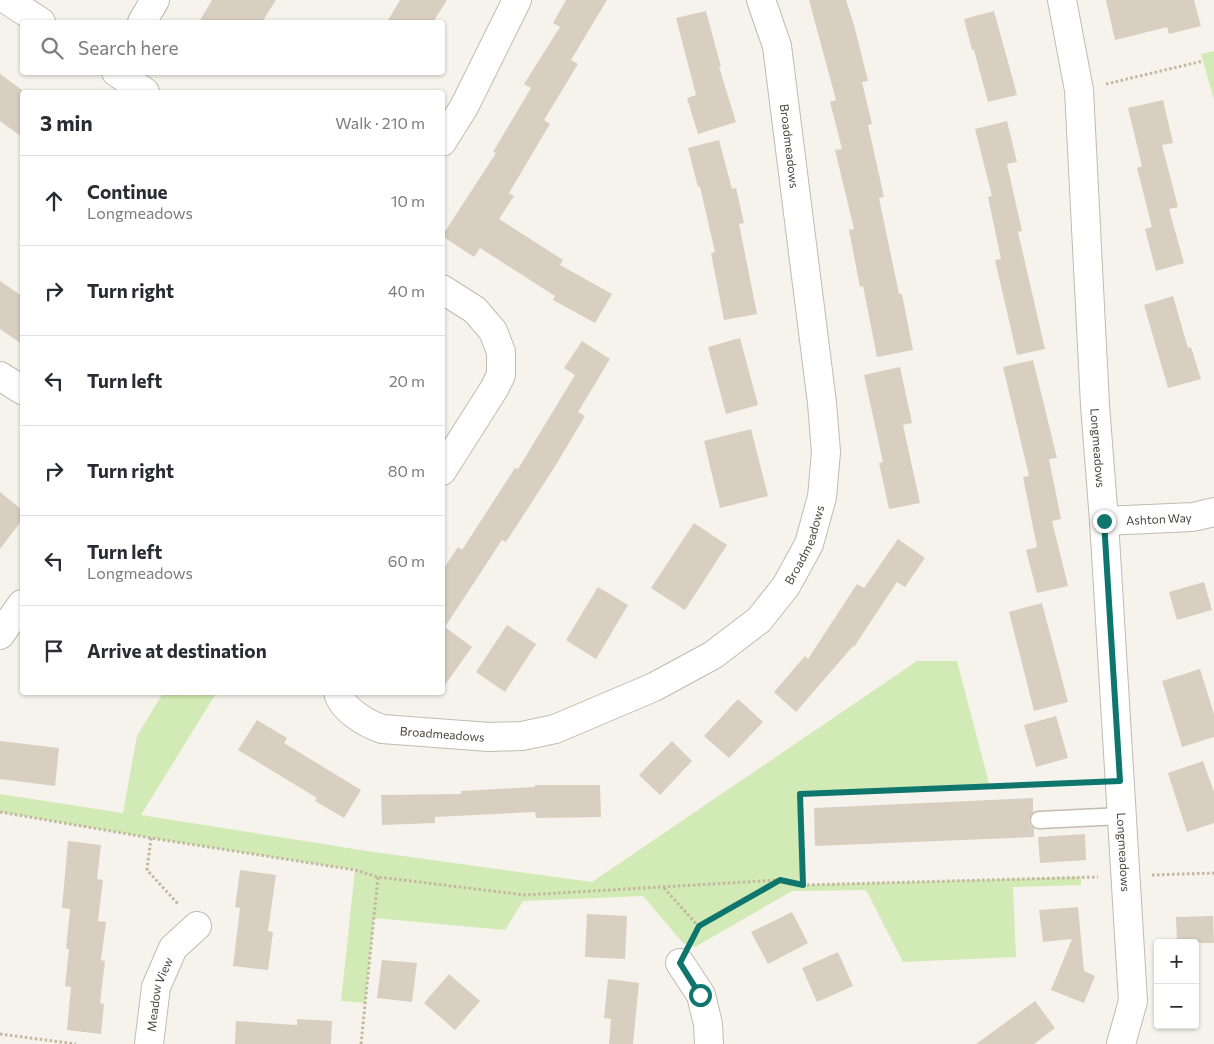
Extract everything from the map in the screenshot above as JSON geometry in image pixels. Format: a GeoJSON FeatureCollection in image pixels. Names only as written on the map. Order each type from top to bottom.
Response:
{"type":"FeatureCollection","features":[{"type":"Feature","properties":{"kind":"street"},"geometry":{"type":"LineString","coordinates":[[7,0],[38,20]]}},
{"type":"Feature","properties":{"kind":"street"},"geometry":{"type":"LineString","coordinates":[[143,20],[155,0]]}},
{"type":"Feature","properties":{"kind":"street"},"geometry":{"type":"LineString","coordinates":[[445,137],[468,99],[517,0]]}},
{"type":"Feature","properties":{"kind":"street","name":"Broadmeadows"},"geometry":{"type":"LineString","coordinates":[[338,695],[352,712],[367,723],[382,729],[489,737],[522,736],[555,729],[654,687],[713,655],[758,620],[786,586],[809,544],[822,497],[826,452],[822,403],[777,46],[761,0]]}},
{"type":"Feature","properties":{"kind":"street","name":"Longmeadows"},"geometry":{"type":"LineString","coordinates":[[1062,0],[1079,90],[1095,405],[1126,876],[1133,1001],[1121,1044]]}},
{"type":"Feature","properties":{"kind":"street"},"geometry":{"type":"LineString","coordinates":[[120,75],[142,90]]}},
{"type":"Feature","properties":{"kind":"street"},"geometry":{"type":"LineString","coordinates":[[445,291],[475,310],[493,331],[500,352],[501,375],[445,466]]}},
{"type":"Feature","properties":{"kind":"street"},"geometry":{"type":"LineString","coordinates":[[0,376],[20,389]]}},
{"type":"Feature","properties":{"kind":"street","name":"Ashton Way"},"geometry":{"type":"LineString","coordinates":[[1104,521],[1193,517],[1214,512]]}},
{"type":"Feature","properties":{"kind":"street"},"geometry":{"type":"LineString","coordinates":[[0,635],[20,607]]}},
{"type":"Feature","properties":{"kind":"street","name":"Meadow View"},"geometry":{"type":"LineString","coordinates":[[149,1044],[156,986],[173,948],[197,926]]}},
{"type":"Feature","properties":{"kind":"street"},"geometry":{"type":"LineString","coordinates":[[680,963],[700,995],[708,1024],[709,1044]]}},
{"type":"Feature","properties":{"kind":"lane"},"geometry":{"type":"LineString","coordinates":[[1039,820],[1122,816]]}},
{"type":"Feature","properties":{"kind":"path"},"geometry":{"type":"LineString","coordinates":[[1079,90],[1204,61]]}},
{"type":"Feature","properties":{"kind":"path"},"geometry":{"type":"LineString","coordinates":[[803,885],[800,794],[1120,781]]}},
{"type":"Feature","properties":{"kind":"path"},"geometry":{"type":"LineString","coordinates":[[0,812],[355,870],[378,877],[526,895],[780,880],[803,885],[1214,873]]}},
{"type":"Feature","properties":{"kind":"path"},"geometry":{"type":"LineString","coordinates":[[151,838],[147,870],[197,926]]}},
{"type":"Feature","properties":{"kind":"path"},"geometry":{"type":"LineString","coordinates":[[361,1044],[378,877]]}},
{"type":"Feature","properties":{"kind":"path"},"geometry":{"type":"LineString","coordinates":[[680,963],[699,926],[780,880]]}},
{"type":"Feature","properties":{"kind":"path"},"geometry":{"type":"LineString","coordinates":[[664,888],[699,926]]}},
{"type":"Feature","properties":{"kind":"path"},"geometry":{"type":"LineString","coordinates":[[0,1034],[76,1044]]}},
{"type":"Feature","properties":{"kind":"green space"},"geometry":{"type":"Polygon","coordinates":[[[1214,51],[1214,100],[1201,54],[1214,51]]]}},
{"type":"Feature","properties":{"kind":"green space"},"geometry":{"type":"Polygon","coordinates":[[[917,661],[957,661],[990,787],[800,795],[803,885],[1081,877],[1081,885],[1013,887],[1016,957],[903,962],[866,890],[792,891],[695,947],[683,943],[643,896],[523,901],[505,930],[374,918],[365,1003],[341,1001],[355,870],[0,812],[0,794],[123,813],[137,736],[162,695],[215,695],[141,815],[367,851],[592,882],[917,661]]]}},
{"type":"Feature","properties":{"kind":"building"},"geometry":{"type":"Polygon","coordinates":[[[212,0],[276,0],[263,20],[200,20],[212,0]]]}},
{"type":"Feature","properties":{"kind":"building"},"geometry":{"type":"Polygon","coordinates":[[[400,0],[447,0],[434,20],[388,20],[400,0]]]}},
{"type":"Feature","properties":{"kind":"building"},"geometry":{"type":"Polygon","coordinates":[[[566,0],[607,0],[571,60],[578,64],[544,120],[550,124],[509,193],[514,196],[499,219],[563,260],[560,265],[612,294],[595,323],[553,300],[555,296],[480,248],[474,257],[445,238],[445,231],[496,153],[493,152],[531,88],[524,84],[560,27],[553,23],[566,0]]]}},
{"type":"Feature","properties":{"kind":"building"},"geometry":{"type":"Polygon","coordinates":[[[809,0],[846,0],[854,25],[868,81],[862,82],[872,124],[868,125],[884,197],[879,198],[913,350],[877,357],[863,286],[860,287],[849,230],[854,229],[835,150],[842,149],[830,102],[836,100],[809,0]]]}},
{"type":"Feature","properties":{"kind":"building"},"geometry":{"type":"Polygon","coordinates":[[[1106,0],[1194,0],[1201,26],[1169,34],[1167,27],[1115,40],[1106,0]]]}},
{"type":"Feature","properties":{"kind":"building"},"geometry":{"type":"Polygon","coordinates":[[[706,11],[721,67],[719,67],[736,122],[698,134],[687,98],[696,95],[676,18],[706,11]]]}},
{"type":"Feature","properties":{"kind":"building"},"geometry":{"type":"Polygon","coordinates":[[[994,11],[1017,95],[988,102],[964,19],[994,11]]]}},
{"type":"Feature","properties":{"kind":"building"},"geometry":{"type":"Polygon","coordinates":[[[0,74],[22,90],[20,90],[20,136],[0,121],[0,74]]]}},
{"type":"Feature","properties":{"kind":"building"},"geometry":{"type":"Polygon","coordinates":[[[1163,100],[1173,143],[1162,145],[1178,207],[1169,209],[1184,263],[1156,271],[1145,229],[1152,227],[1137,168],[1142,166],[1128,108],[1163,100]]]}},
{"type":"Feature","properties":{"kind":"building"},"geometry":{"type":"Polygon","coordinates":[[[1007,121],[1017,162],[1007,164],[1022,231],[1018,232],[1045,349],[1017,355],[995,260],[1001,259],[988,197],[992,196],[975,129],[1007,121]]]}},
{"type":"Feature","properties":{"kind":"building"},"geometry":{"type":"Polygon","coordinates":[[[719,140],[732,189],[736,188],[744,223],[739,224],[757,314],[724,320],[711,253],[715,252],[700,187],[698,187],[688,148],[719,140]]]}},
{"type":"Feature","properties":{"kind":"building"},"geometry":{"type":"Polygon","coordinates":[[[0,281],[20,295],[20,343],[0,329],[0,281]]]}},
{"type":"Feature","properties":{"kind":"building"},"geometry":{"type":"Polygon","coordinates":[[[1173,296],[1188,348],[1191,347],[1201,379],[1168,388],[1144,305],[1173,296]]]}},
{"type":"Feature","properties":{"kind":"building"},"geometry":{"type":"Polygon","coordinates":[[[740,338],[758,405],[726,414],[708,347],[740,338]]]}},
{"type":"Feature","properties":{"kind":"building"},"geometry":{"type":"Polygon","coordinates":[[[582,341],[610,359],[578,412],[585,416],[554,468],[506,542],[502,540],[445,627],[445,566],[458,547],[462,550],[515,468],[518,469],[575,375],[564,368],[582,341]]]}},
{"type":"Feature","properties":{"kind":"building"},"geometry":{"type":"Polygon","coordinates":[[[1033,360],[1057,458],[1049,459],[1061,519],[1052,521],[1068,586],[1037,593],[1026,550],[1037,547],[1023,477],[1029,476],[1003,367],[1033,360]]]}},
{"type":"Feature","properties":{"kind":"building"},"geometry":{"type":"Polygon","coordinates":[[[900,367],[912,423],[903,425],[920,503],[889,509],[879,463],[883,462],[864,375],[900,367]]]}},
{"type":"Feature","properties":{"kind":"building"},"geometry":{"type":"Polygon","coordinates":[[[751,429],[768,496],[720,508],[704,441],[751,429]]]}},
{"type":"Feature","properties":{"kind":"building"},"geometry":{"type":"Polygon","coordinates":[[[0,492],[20,508],[20,523],[0,549],[0,492]]]}},
{"type":"Feature","properties":{"kind":"building"},"geometry":{"type":"Polygon","coordinates":[[[694,523],[727,545],[685,610],[651,588],[694,523]]]}},
{"type":"Feature","properties":{"kind":"building"},"geometry":{"type":"Polygon","coordinates":[[[898,539],[925,558],[905,587],[897,582],[854,647],[796,712],[774,692],[805,656],[808,659],[857,584],[864,588],[898,539]]]}},
{"type":"Feature","properties":{"kind":"building"},"geometry":{"type":"Polygon","coordinates":[[[1204,582],[1212,610],[1177,620],[1169,592],[1204,582]]]}},
{"type":"Feature","properties":{"kind":"building"},"geometry":{"type":"Polygon","coordinates":[[[598,587],[628,605],[596,659],[566,640],[598,587]]]}},
{"type":"Feature","properties":{"kind":"building"},"geometry":{"type":"Polygon","coordinates":[[[1042,603],[1068,702],[1034,711],[1009,612],[1042,603]]]}},
{"type":"Feature","properties":{"kind":"building"},"geometry":{"type":"Polygon","coordinates":[[[507,625],[536,644],[505,692],[476,672],[507,625]]]}},
{"type":"Feature","properties":{"kind":"building"},"geometry":{"type":"Polygon","coordinates":[[[445,627],[472,647],[445,685],[445,627]]]}},
{"type":"Feature","properties":{"kind":"building"},"geometry":{"type":"Polygon","coordinates":[[[1200,669],[1214,714],[1214,737],[1182,747],[1162,681],[1200,669]]]}},
{"type":"Feature","properties":{"kind":"building"},"geometry":{"type":"Polygon","coordinates":[[[738,699],[763,722],[729,758],[704,736],[738,699]]]}},
{"type":"Feature","properties":{"kind":"building"},"geometry":{"type":"Polygon","coordinates":[[[1056,716],[1068,758],[1036,767],[1024,725],[1056,716]]]}},
{"type":"Feature","properties":{"kind":"building"},"geometry":{"type":"Polygon","coordinates":[[[257,720],[287,738],[284,743],[361,790],[344,818],[315,801],[317,798],[238,750],[257,720]]]}},
{"type":"Feature","properties":{"kind":"building"},"geometry":{"type":"Polygon","coordinates":[[[0,741],[59,748],[55,786],[0,779],[0,741]]]}},
{"type":"Feature","properties":{"kind":"building"},"geometry":{"type":"Polygon","coordinates":[[[672,741],[692,761],[660,795],[639,775],[672,741]]]}},
{"type":"Feature","properties":{"kind":"building"},"geometry":{"type":"Polygon","coordinates":[[[1203,761],[1214,792],[1214,823],[1187,832],[1168,773],[1203,761]]]}},
{"type":"Feature","properties":{"kind":"building"},"geometry":{"type":"Polygon","coordinates":[[[535,785],[600,785],[601,817],[536,818],[535,812],[435,817],[435,823],[382,825],[381,795],[461,794],[461,791],[535,787],[535,785]]]}},
{"type":"Feature","properties":{"kind":"building"},"geometry":{"type":"Polygon","coordinates":[[[1033,798],[1033,812],[1029,820],[1030,825],[1034,828],[1034,837],[815,846],[814,808],[1033,798]]]}},
{"type":"Feature","properties":{"kind":"building"},"geometry":{"type":"Polygon","coordinates":[[[1085,834],[1086,860],[1040,863],[1038,837],[1085,834]]]}},
{"type":"Feature","properties":{"kind":"building"},"geometry":{"type":"Polygon","coordinates":[[[68,841],[101,845],[97,879],[103,880],[98,921],[106,922],[101,960],[105,961],[100,1003],[104,1004],[101,1034],[67,1030],[71,987],[65,986],[69,949],[66,949],[70,909],[62,908],[68,841]]]}},
{"type":"Feature","properties":{"kind":"building"},"geometry":{"type":"Polygon","coordinates":[[[240,870],[276,875],[268,931],[273,932],[268,970],[233,966],[240,908],[235,907],[240,870]]]}},
{"type":"Feature","properties":{"kind":"building"},"geometry":{"type":"Polygon","coordinates":[[[1078,907],[1084,971],[1095,976],[1084,1003],[1051,990],[1072,939],[1043,942],[1039,910],[1078,907]]]}},
{"type":"Feature","properties":{"kind":"building"},"geometry":{"type":"Polygon","coordinates":[[[792,912],[808,943],[768,964],[751,932],[792,912]]]}},
{"type":"Feature","properties":{"kind":"building"},"geometry":{"type":"Polygon","coordinates":[[[587,914],[627,916],[625,959],[585,957],[587,914]]]}},
{"type":"Feature","properties":{"kind":"building"},"geometry":{"type":"Polygon","coordinates":[[[1213,916],[1214,943],[1199,943],[1199,939],[1177,939],[1176,917],[1213,916]]]}},
{"type":"Feature","properties":{"kind":"building"},"geometry":{"type":"Polygon","coordinates":[[[838,952],[853,986],[817,1002],[802,968],[838,952]]]}},
{"type":"Feature","properties":{"kind":"building"},"geometry":{"type":"Polygon","coordinates":[[[382,960],[417,963],[412,1002],[377,998],[382,960]]]}},
{"type":"Feature","properties":{"kind":"building"},"geometry":{"type":"Polygon","coordinates":[[[449,974],[480,1001],[455,1030],[424,1003],[449,974]]]}},
{"type":"Feature","properties":{"kind":"building"},"geometry":{"type":"Polygon","coordinates":[[[608,979],[639,983],[633,1044],[609,1044],[611,1019],[604,1018],[608,979]]]}},
{"type":"Feature","properties":{"kind":"building"},"geometry":{"type":"Polygon","coordinates":[[[1035,1001],[1055,1028],[1034,1044],[976,1044],[1035,1001]]]}},
{"type":"Feature","properties":{"kind":"building"},"geometry":{"type":"Polygon","coordinates":[[[297,1019],[332,1021],[331,1044],[235,1044],[236,1021],[297,1025],[297,1019]]]}},
{"type":"Feature","properties":{"kind":"route"},"geometry":{"type":"LineString","coordinates":[[700,995],[680,963],[699,926],[780,880],[803,885],[800,794],[1120,781],[1104,521]]}}]}
